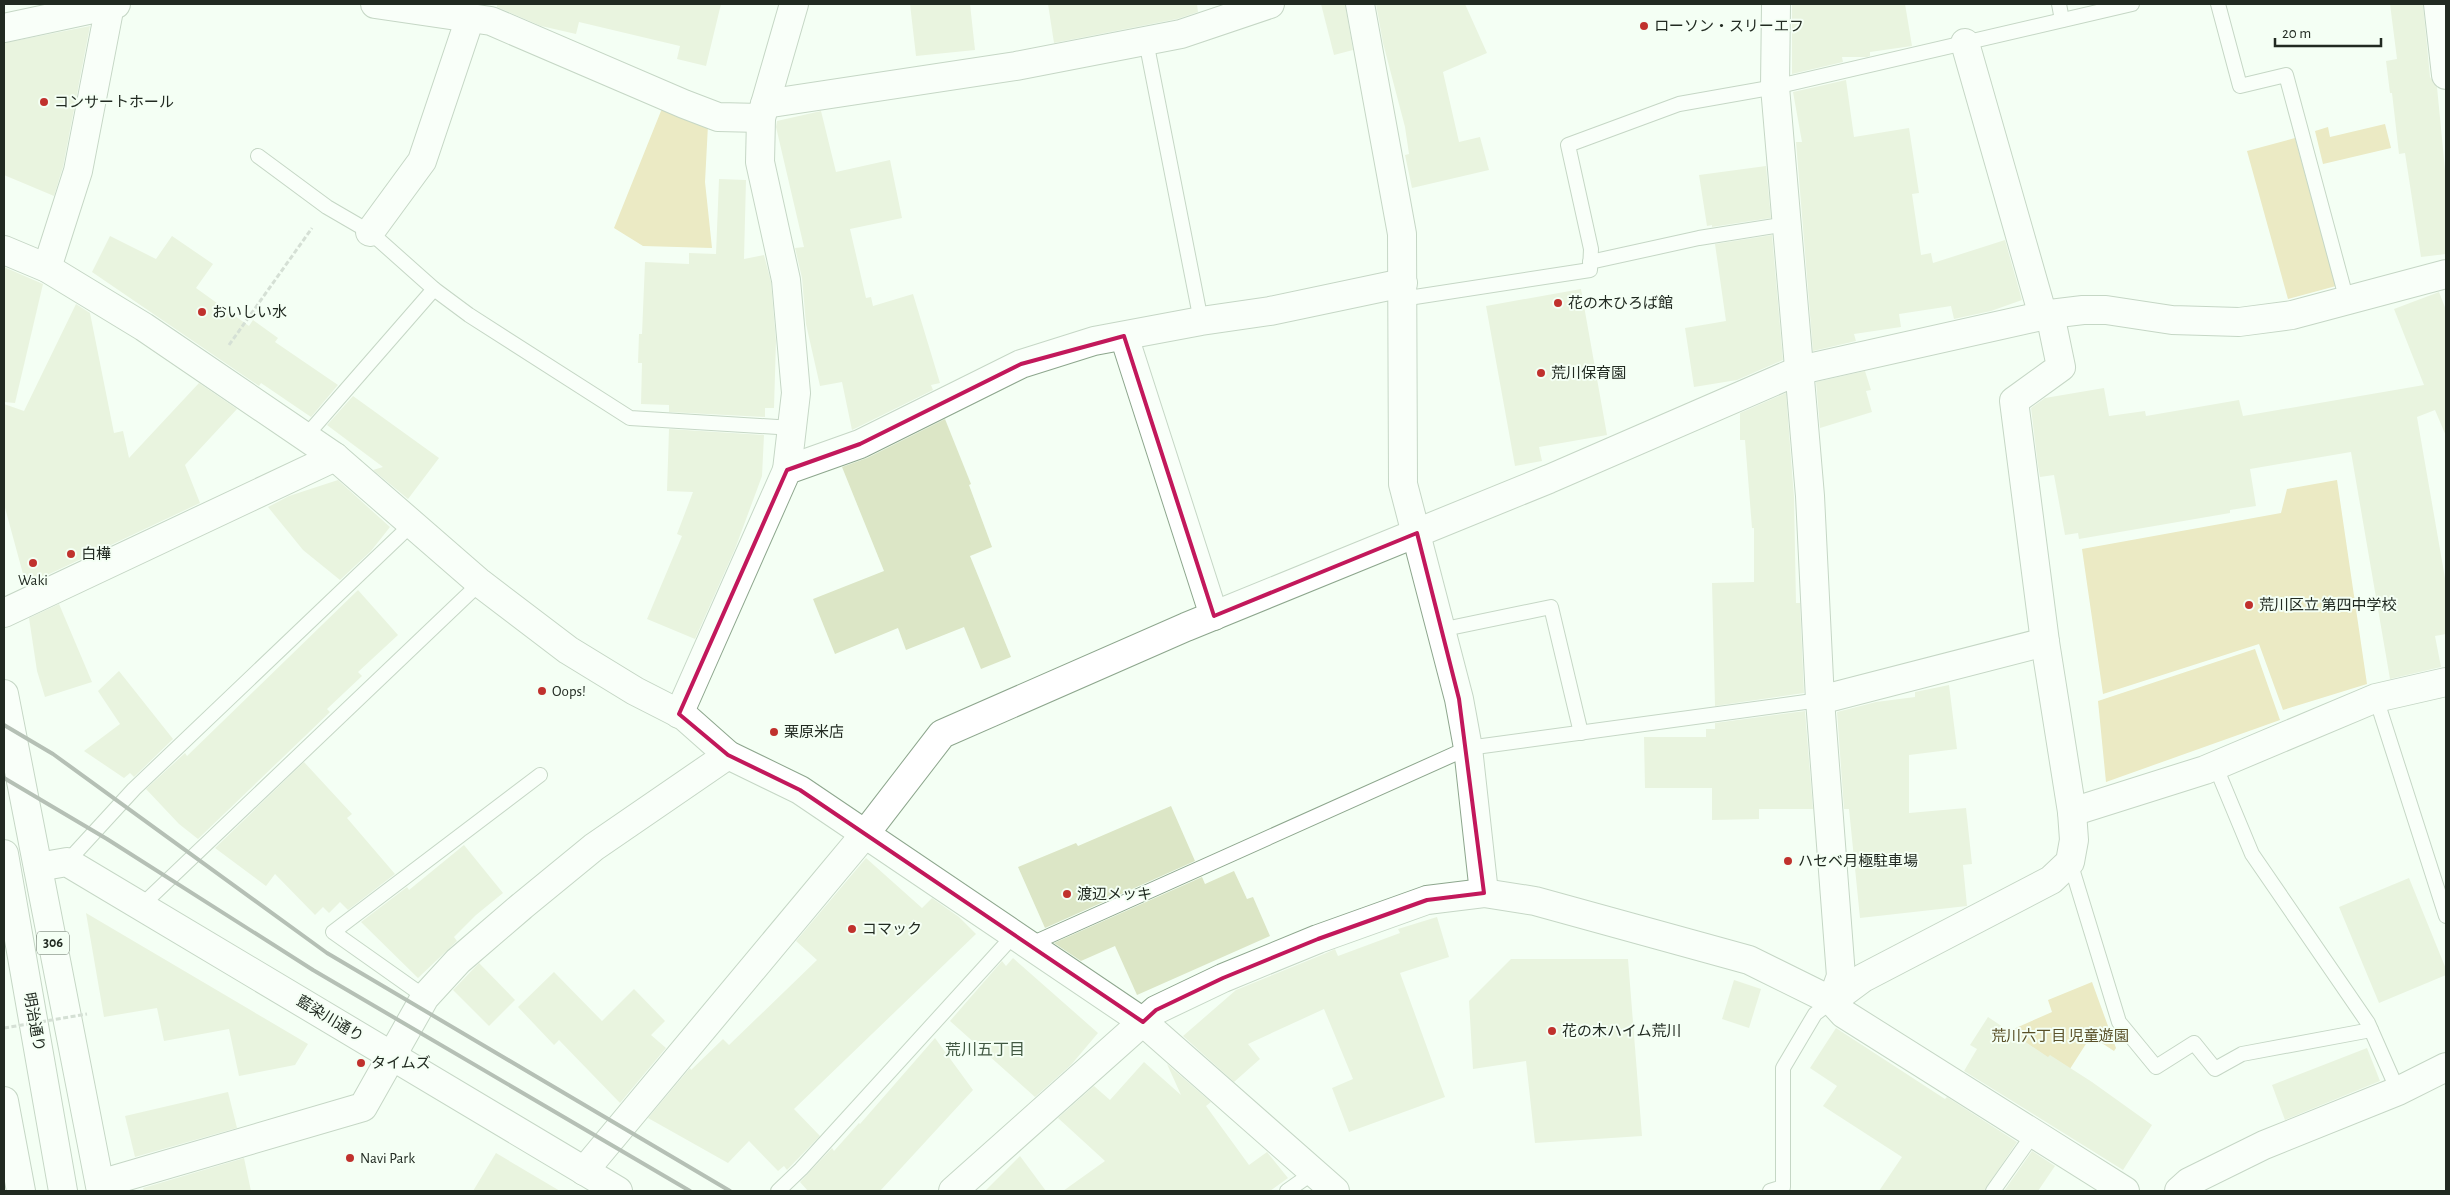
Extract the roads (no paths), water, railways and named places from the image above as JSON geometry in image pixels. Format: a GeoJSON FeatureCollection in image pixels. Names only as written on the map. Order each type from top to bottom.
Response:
{"type":"FeatureCollection","features":[{"type":"Feature","properties":{"kind":"street"},"geometry":{"type":"LineString","coordinates":[[4,28],[113,4],[78,171],[47,268]]}},
{"type":"Feature","properties":{"kind":"street"},"geometry":{"type":"LineString","coordinates":[[375,4],[417,6],[470,18],[491,20],[684,104],[718,116],[763,111],[1016,66],[1181,34],[1270,4]]}},
{"type":"Feature","properties":{"kind":"street"},"geometry":{"type":"LineString","coordinates":[[679,714],[788,470],[796,393],[786,280],[760,162],[763,111],[794,4]]}},
{"type":"Feature","properties":{"kind":"street"},"geometry":{"type":"LineString","coordinates":[[1360,4],[1402,234],[1403,484],[1459,699],[1468,748],[1484,893]]}},
{"type":"Feature","properties":{"kind":"street"},"geometry":{"type":"LineString","coordinates":[[1776,4],[1775,88],[1810,496],[1820,700],[1841,976],[1832,1001]]}},
{"type":"Feature","properties":{"kind":"street"},"geometry":{"type":"LineString","coordinates":[[2438,4],[2446,75]]}},
{"type":"Feature","properties":{"kind":"street"},"geometry":{"type":"LineString","coordinates":[[370,232],[422,161],[470,18]]}},
{"type":"Feature","properties":{"kind":"street"},"geometry":{"type":"LineString","coordinates":[[1832,1001],[1863,978],[2051,880],[2070,862],[2074,840],[2072,812],[2045,642],[2014,401],[2061,367],[1965,43]]}},
{"type":"Feature","properties":{"kind":"street"},"geometry":{"type":"LineString","coordinates":[[4,250],[47,268],[144,327],[335,457],[480,583],[568,650],[635,692],[679,714],[728,755],[800,790],[1143,1022],[1335,1191]]}},
{"type":"Feature","properties":{"kind":"street"},"geometry":{"type":"LineString","coordinates":[[584,1171],[866,834],[942,734],[1214,616],[1549,479],[1800,370],[2046,315],[2083,310],[2106,310],[2172,320],[2239,322],[2292,315],[2446,274]]}},
{"type":"Feature","properties":{"kind":"street"},"geometry":{"type":"LineString","coordinates":[[788,470],[860,444],[1021,364],[1094,341],[1201,321],[1402,291]]}},
{"type":"Feature","properties":{"kind":"street"},"geometry":{"type":"LineString","coordinates":[[1124,336],[1214,616]]}},
{"type":"Feature","properties":{"kind":"street"},"geometry":{"type":"LineString","coordinates":[[4,613],[335,457]]}},
{"type":"Feature","properties":{"kind":"street"},"geometry":{"type":"LineString","coordinates":[[1820,700],[2045,642]]}},
{"type":"Feature","properties":{"kind":"street"},"geometry":{"type":"LineString","coordinates":[[2072,812],[2215,765],[2376,698],[2446,682]]}},
{"type":"Feature","properties":{"kind":"street","name":"306"},"geometry":{"type":"LineString","coordinates":[[4,694],[100,1188]]}},
{"type":"Feature","properties":{"kind":"street"},"geometry":{"type":"LineString","coordinates":[[100,1188],[363,1107],[425,997],[458,961],[594,847],[728,755]]}},
{"type":"Feature","properties":{"kind":"street","name":"明治通り"},"geometry":{"type":"LineString","coordinates":[[4,854],[63,1191]]}},
{"type":"Feature","properties":{"kind":"street"},"geometry":{"type":"LineString","coordinates":[[38,867],[67,862]]}},
{"type":"Feature","properties":{"kind":"street","name":"藍染川通り"},"geometry":{"type":"LineString","coordinates":[[67,862],[618,1191]]}},
{"type":"Feature","properties":{"kind":"street"},"geometry":{"type":"LineString","coordinates":[[953,1191],[1156,1010],[1222,978],[1318,939],[1427,900],[1484,893],[1535,901],[1749,960],[1832,1001],[1844,1014],[2125,1191]]}},
{"type":"Feature","properties":{"kind":"street"},"geometry":{"type":"LineString","coordinates":[[2179,1191],[2189,1182],[2264,1145],[2398,1091],[2446,1067]]}},
{"type":"Feature","properties":{"kind":"street"},"geometry":{"type":"LineString","coordinates":[[4,1101],[21,1191]]}},
{"type":"Feature","properties":{"kind":"lane"},"geometry":{"type":"LineString","coordinates":[[2059,4],[2062,20]]}},
{"type":"Feature","properties":{"kind":"lane"},"geometry":{"type":"LineString","coordinates":[[1402,291],[1590,270],[1591,249],[1568,145],[1679,104],[1775,88],[2132,4]]}},
{"type":"Feature","properties":{"kind":"lane"},"geometry":{"type":"LineString","coordinates":[[2218,4],[2240,86],[2286,75],[2347,301]]}},
{"type":"Feature","properties":{"kind":"lane"},"geometry":{"type":"LineString","coordinates":[[1146,41],[1201,321]]}},
{"type":"Feature","properties":{"kind":"lane"},"geometry":{"type":"LineString","coordinates":[[258,156],[326,207],[370,232],[434,289],[469,315],[630,418],[792,428]]}},
{"type":"Feature","properties":{"kind":"lane"},"geometry":{"type":"LineString","coordinates":[[1590,262],[1699,238],[1787,224]]}},
{"type":"Feature","properties":{"kind":"lane"},"geometry":{"type":"LineString","coordinates":[[305,437],[434,289]]}},
{"type":"Feature","properties":{"kind":"lane"},"geometry":{"type":"LineString","coordinates":[[67,862],[134,789],[412,524]]}},
{"type":"Feature","properties":{"kind":"lane"},"geometry":{"type":"LineString","coordinates":[[141,906],[480,583]]}},
{"type":"Feature","properties":{"kind":"lane"},"geometry":{"type":"LineString","coordinates":[[1440,630],[1551,607],[1581,733]]}},
{"type":"Feature","properties":{"kind":"lane"},"geometry":{"type":"LineString","coordinates":[[2376,698],[2446,916]]}},
{"type":"Feature","properties":{"kind":"lane"},"geometry":{"type":"LineString","coordinates":[[778,1191],[801,1170],[1022,940],[1468,748],[1820,700]]}},
{"type":"Feature","properties":{"kind":"lane"},"geometry":{"type":"LineString","coordinates":[[2215,765],[2252,854],[2371,1030],[2398,1091]]}},
{"type":"Feature","properties":{"kind":"lane"},"geometry":{"type":"LineString","coordinates":[[425,997],[334,932],[540,775]]}},
{"type":"Feature","properties":{"kind":"lane"},"geometry":{"type":"LineString","coordinates":[[2070,862],[2119,1022],[2156,1067],[2194,1043],[2215,1069],[2242,1054],[2371,1030]]}},
{"type":"Feature","properties":{"kind":"lane"},"geometry":{"type":"LineString","coordinates":[[1781,1190],[1783,1068],[1815,1014],[1832,1001]]}},
{"type":"Feature","properties":{"kind":"lane"},"geometry":{"type":"LineString","coordinates":[[1993,1191],[2034,1133]]}},
{"type":"Feature","properties":{"kind":"lane"},"geometry":{"type":"LineString","coordinates":[[1287,1191],[1314,1172]]}},
{"type":"Feature","properties":{"kind":"railway"},"geometry":{"type":"LineString","coordinates":[[4,725],[53,754],[327,953],[730,1191]]}},
{"type":"Feature","properties":{"kind":"railway"},"geometry":{"type":"LineString","coordinates":[[4,778],[107,839],[313,970],[690,1191]]}},
{"type":"Feature","properties":{"kind":"place","name":"ローソン・スリーエフ"},"geometry":{"type":"Point","coordinates":[1644,26]}},
{"type":"Feature","properties":{"kind":"place","name":"コンサートホール"},"geometry":{"type":"Point","coordinates":[44,102]}},
{"type":"Feature","properties":{"kind":"place","name":"花の木ひろば館"},"geometry":{"type":"Point","coordinates":[1558,303]}},
{"type":"Feature","properties":{"kind":"place","name":"おいしい水"},"geometry":{"type":"Point","coordinates":[202,312]}},
{"type":"Feature","properties":{"kind":"place","name":"荒川保育園"},"geometry":{"type":"Point","coordinates":[1541,373]}},
{"type":"Feature","properties":{"kind":"place","name":"白樺"},"geometry":{"type":"Point","coordinates":[71,554]}},
{"type":"Feature","properties":{"kind":"place","name":"Waki"},"geometry":{"type":"Point","coordinates":[33,563]}},
{"type":"Feature","properties":{"kind":"place","name":"荒川区立 第四中学校"},"geometry":{"type":"Point","coordinates":[2249,605]}},
{"type":"Feature","properties":{"kind":"place","name":"Oops!"},"geometry":{"type":"Point","coordinates":[542,691]}},
{"type":"Feature","properties":{"kind":"place","name":"栗原米店"},"geometry":{"type":"Point","coordinates":[774,732]}},
{"type":"Feature","properties":{"kind":"place","name":"ハセベ月極駐車場"},"geometry":{"type":"Point","coordinates":[1788,861]}},
{"type":"Feature","properties":{"kind":"place","name":"渡辺メッキ"},"geometry":{"type":"Point","coordinates":[1067,894]}},
{"type":"Feature","properties":{"kind":"place","name":"コマック"},"geometry":{"type":"Point","coordinates":[852,929]}},
{"type":"Feature","properties":{"kind":"place","name":"花の木ハイム荒川"},"geometry":{"type":"Point","coordinates":[1552,1031]}},
{"type":"Feature","properties":{"kind":"place","name":"タイムズ"},"geometry":{"type":"Point","coordinates":[361,1063]}},
{"type":"Feature","properties":{"kind":"place","name":"Navi Park"},"geometry":{"type":"Point","coordinates":[350,1158]}},
{"type":"Feature","properties":{"kind":"district","name":"荒川五丁目"},"geometry":{"type":"Point","coordinates":[985,1050]}},
{"type":"Feature","properties":{"kind":"park label","name":"荒川六丁目 児童遊園"},"geometry":{"type":"Point","coordinates":[2060,1036]}}]}
